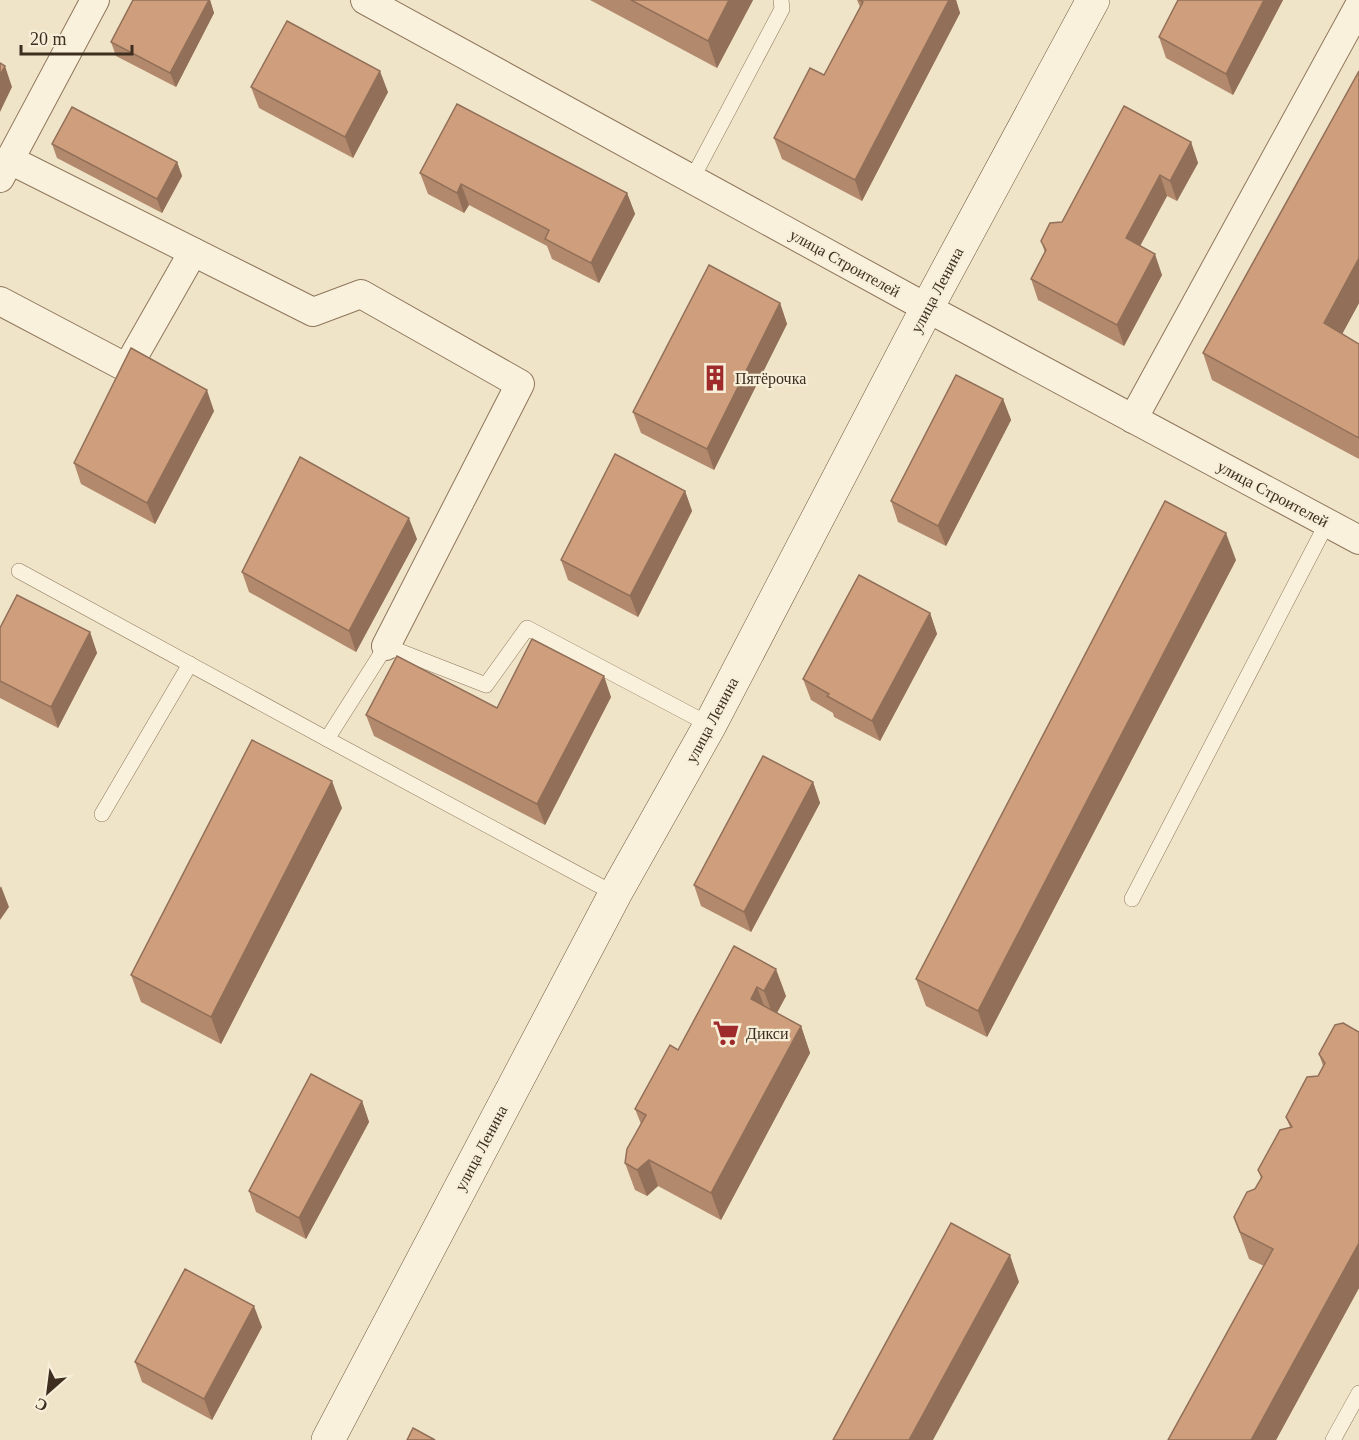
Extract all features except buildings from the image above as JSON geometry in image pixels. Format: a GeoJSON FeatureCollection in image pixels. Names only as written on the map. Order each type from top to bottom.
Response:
{"type":"FeatureCollection","features":[{"type":"Feature","properties":{"kind":"main road","name":"улица Ленина"},"geometry":{"type":"LineString","coordinates":[[328,1440],[615,894],[710,725],[927,308],[1093,0]]}},
{"type":"Feature","properties":{"kind":"street"},"geometry":{"type":"LineString","coordinates":[[95,0],[5,169],[193,252],[313,312],[361,294],[520,384],[386,646]]}},
{"type":"Feature","properties":{"kind":"street","name":"улица Строителей"},"geometry":{"type":"LineString","coordinates":[[365,0],[927,308],[1359,540]]}},
{"type":"Feature","properties":{"kind":"street"},"geometry":{"type":"LineString","coordinates":[[1133,419],[1359,6]]}},
{"type":"Feature","properties":{"kind":"street"},"geometry":{"type":"LineString","coordinates":[[0,301],[127,368],[193,252]]}},
{"type":"Feature","properties":{"kind":"lane"},"geometry":{"type":"LineString","coordinates":[[692,179],[782,9],[781,0]]}},
{"type":"Feature","properties":{"kind":"lane"},"geometry":{"type":"LineString","coordinates":[[1132,899],[1327,523]]}},
{"type":"Feature","properties":{"kind":"lane"},"geometry":{"type":"LineString","coordinates":[[19,571],[615,894]]}},
{"type":"Feature","properties":{"kind":"lane"},"geometry":{"type":"LineString","coordinates":[[327,739],[386,646],[486,685],[527,628],[710,725]]}},
{"type":"Feature","properties":{"kind":"lane"},"geometry":{"type":"LineString","coordinates":[[102,814],[190,664]]}},
{"type":"Feature","properties":{"kind":"lane"},"geometry":{"type":"LineString","coordinates":[[1333,1440],[1359,1393]]}},
{"type":"Feature","properties":{"kind":"place","name":"Пятёрочка"},"geometry":{"type":"Point","coordinates":[715,378]}},
{"type":"Feature","properties":{"kind":"place","name":"Дикси"},"geometry":{"type":"Point","coordinates":[726,1033]}}]}
